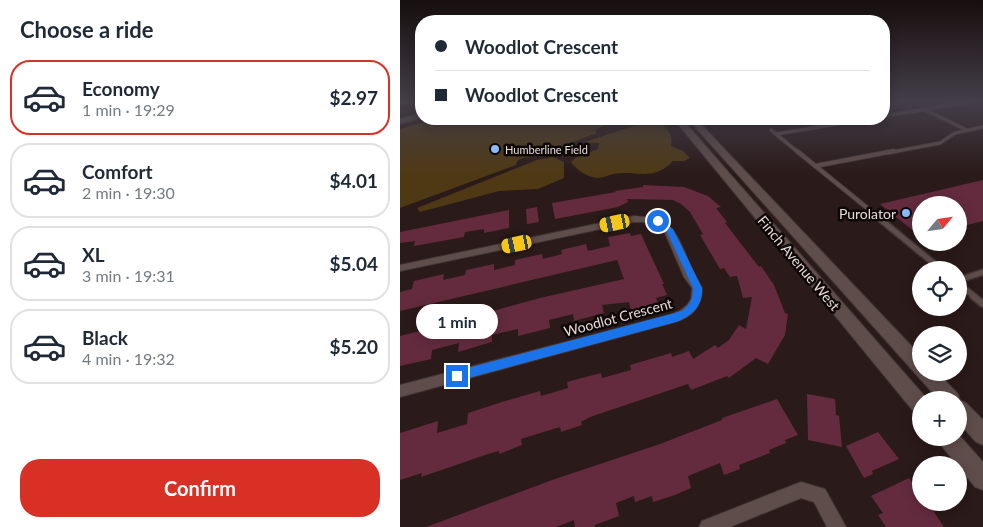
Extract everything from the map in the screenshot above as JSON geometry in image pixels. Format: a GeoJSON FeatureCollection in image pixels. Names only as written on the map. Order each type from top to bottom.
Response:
{"type":"FeatureCollection","features":[{"type":"Feature","properties":{"kind":"main road","name":"Finch Avenue West"},"geometry":{"type":"LineString","coordinates":[[684,127],[912,395]]}},
{"type":"Feature","properties":{"kind":"main road","name":"Finch Avenue West"},"geometry":{"type":"LineString","coordinates":[[699,127],[912,358]]}},
{"type":"Feature","properties":{"kind":"main road"},"geometry":{"type":"LineString","coordinates":[[933,381],[943,391]]}},
{"type":"Feature","properties":{"kind":"main road"},"geometry":{"type":"LineString","coordinates":[[967,418],[983,435]]}},
{"type":"Feature","properties":{"kind":"main road"},"geometry":{"type":"LineString","coordinates":[[955,446],[983,479]]}},
{"type":"Feature","properties":{"kind":"street","name":"Woodlot Crescent"},"geometry":{"type":"LineString","coordinates":[[400,268],[645,218],[660,222],[669,229],[698,288],[698,297],[694,306],[685,314],[676,318],[400,391]]}},
{"type":"Feature","properties":{"kind":"street"},"geometry":{"type":"LineString","coordinates":[[708,527],[801,490],[819,495],[837,527]]}},
{"type":"Feature","properties":{"kind":"lane"},"geometry":{"type":"LineString","coordinates":[[776,134],[821,127]]}},
{"type":"Feature","properties":{"kind":"lane"},"geometry":{"type":"LineString","coordinates":[[961,127],[968,130]]}},
{"type":"Feature","properties":{"kind":"lane"},"geometry":{"type":"LineString","coordinates":[[815,166],[940,143],[955,133],[983,127]]}},
{"type":"Feature","properties":{"kind":"lane"},"geometry":{"type":"LineString","coordinates":[[771,130],[931,261]]}},
{"type":"Feature","properties":{"kind":"lane"},"geometry":{"type":"LineString","coordinates":[[967,277],[983,272]]}},
{"type":"Feature","properties":{"kind":"lane"},"geometry":{"type":"LineString","coordinates":[[967,291],[983,304]]}},
{"type":"Feature","properties":{"kind":"shaded area"},"geometry":{"type":"Polygon","coordinates":[[[408,127],[602,127],[595,130],[597,133],[518,160],[516,165],[400,208],[400,129],[408,127]]]}},
{"type":"Feature","properties":{"kind":"shaded area"},"geometry":{"type":"Polygon","coordinates":[[[631,127],[664,127],[670,133],[671,146],[683,151],[690,158],[684,161],[673,161],[659,171],[652,173],[622,173],[598,178],[583,173],[571,162],[577,157],[598,149],[599,143],[582,143],[631,127]]]}},
{"type":"Feature","properties":{"kind":"shaded area"},"geometry":{"type":"Polygon","coordinates":[[[553,157],[564,162],[564,178],[538,189],[499,191],[420,212],[417,208],[537,160],[553,157]]]}},
{"type":"Feature","properties":{"kind":"building","name":"Purolator"},"geometry":{"type":"Polygon","coordinates":[[[983,180],[983,221],[968,225],[968,196],[914,196],[983,180]]]}},
{"type":"Feature","properties":{"kind":"building"},"geometry":{"type":"Polygon","coordinates":[[[643,185],[684,187],[708,196],[721,207],[716,208],[727,222],[725,223],[759,267],[761,266],[774,285],[785,313],[788,314],[785,335],[768,364],[756,358],[729,378],[727,376],[691,390],[688,384],[590,417],[581,422],[582,425],[561,432],[560,427],[521,439],[522,445],[499,454],[499,451],[421,477],[422,473],[400,480],[400,433],[438,421],[437,433],[467,424],[468,413],[540,391],[541,396],[568,388],[567,382],[601,373],[602,378],[631,370],[630,365],[671,353],[672,357],[689,351],[693,359],[715,345],[718,348],[729,340],[739,325],[746,329],[752,297],[743,298],[737,276],[730,277],[724,268],[720,269],[700,235],[703,234],[690,212],[681,204],[673,200],[627,199],[628,202],[618,207],[555,219],[552,203],[643,187],[643,185]]]}},
{"type":"Feature","properties":{"kind":"building","name":"Purolator"},"geometry":{"type":"Polygon","coordinates":[[[912,197],[912,230],[880,204],[912,197]]]}},
{"type":"Feature","properties":{"kind":"building"},"geometry":{"type":"Polygon","coordinates":[[[537,207],[539,222],[527,224],[526,209],[537,207]]]}},
{"type":"Feature","properties":{"kind":"building"},"geometry":{"type":"Polygon","coordinates":[[[509,210],[509,228],[484,233],[484,229],[465,232],[464,237],[414,246],[415,241],[400,243],[400,232],[509,210]]]}},
{"type":"Feature","properties":{"kind":"building"},"geometry":{"type":"Polygon","coordinates":[[[630,233],[631,236],[641,234],[664,284],[662,284],[667,295],[656,298],[658,303],[631,310],[629,302],[602,305],[604,313],[574,321],[573,314],[549,320],[550,328],[518,336],[518,329],[492,335],[492,342],[458,352],[459,343],[432,350],[431,359],[400,366],[400,336],[428,329],[429,325],[475,316],[540,298],[624,279],[617,260],[400,311],[400,292],[412,289],[414,281],[444,274],[443,280],[465,275],[466,270],[494,264],[494,270],[515,265],[515,260],[542,254],[543,259],[562,254],[561,250],[586,244],[588,251],[610,246],[608,237],[630,233]]]}},
{"type":"Feature","properties":{"kind":"building"},"geometry":{"type":"Polygon","coordinates":[[[807,394],[835,399],[836,415],[839,416],[842,447],[808,440],[807,394]]]}},
{"type":"Feature","properties":{"kind":"building"},"geometry":{"type":"Polygon","coordinates":[[[777,399],[798,435],[785,440],[786,443],[769,450],[770,453],[739,465],[740,469],[724,475],[720,463],[688,476],[691,488],[675,495],[653,502],[652,496],[635,502],[634,496],[616,503],[619,516],[595,525],[595,527],[575,527],[574,520],[556,527],[426,527],[552,480],[660,444],[722,420],[722,418],[777,399]]]}},
{"type":"Feature","properties":{"kind":"building"},"geometry":{"type":"Polygon","coordinates":[[[878,432],[899,459],[872,471],[873,474],[864,478],[846,446],[878,432]]]}},
{"type":"Feature","properties":{"kind":"building"},"geometry":{"type":"Polygon","coordinates":[[[909,478],[912,482],[912,511],[933,511],[944,527],[886,527],[878,515],[883,513],[871,496],[909,478]]]}},
{"type":"Feature","properties":{"kind":"place","name":"Humberline Field"},"geometry":{"type":"Point","coordinates":[495,149]}},
{"type":"Feature","properties":{"kind":"place","name":"Purolator"},"geometry":{"type":"Point","coordinates":[906,213]}},
{"type":"Feature","properties":{"kind":"route"},"geometry":{"type":"LineString","coordinates":[[457,376],[685,314],[694,306],[698,297],[698,288],[669,229],[658,221]]}}]}
